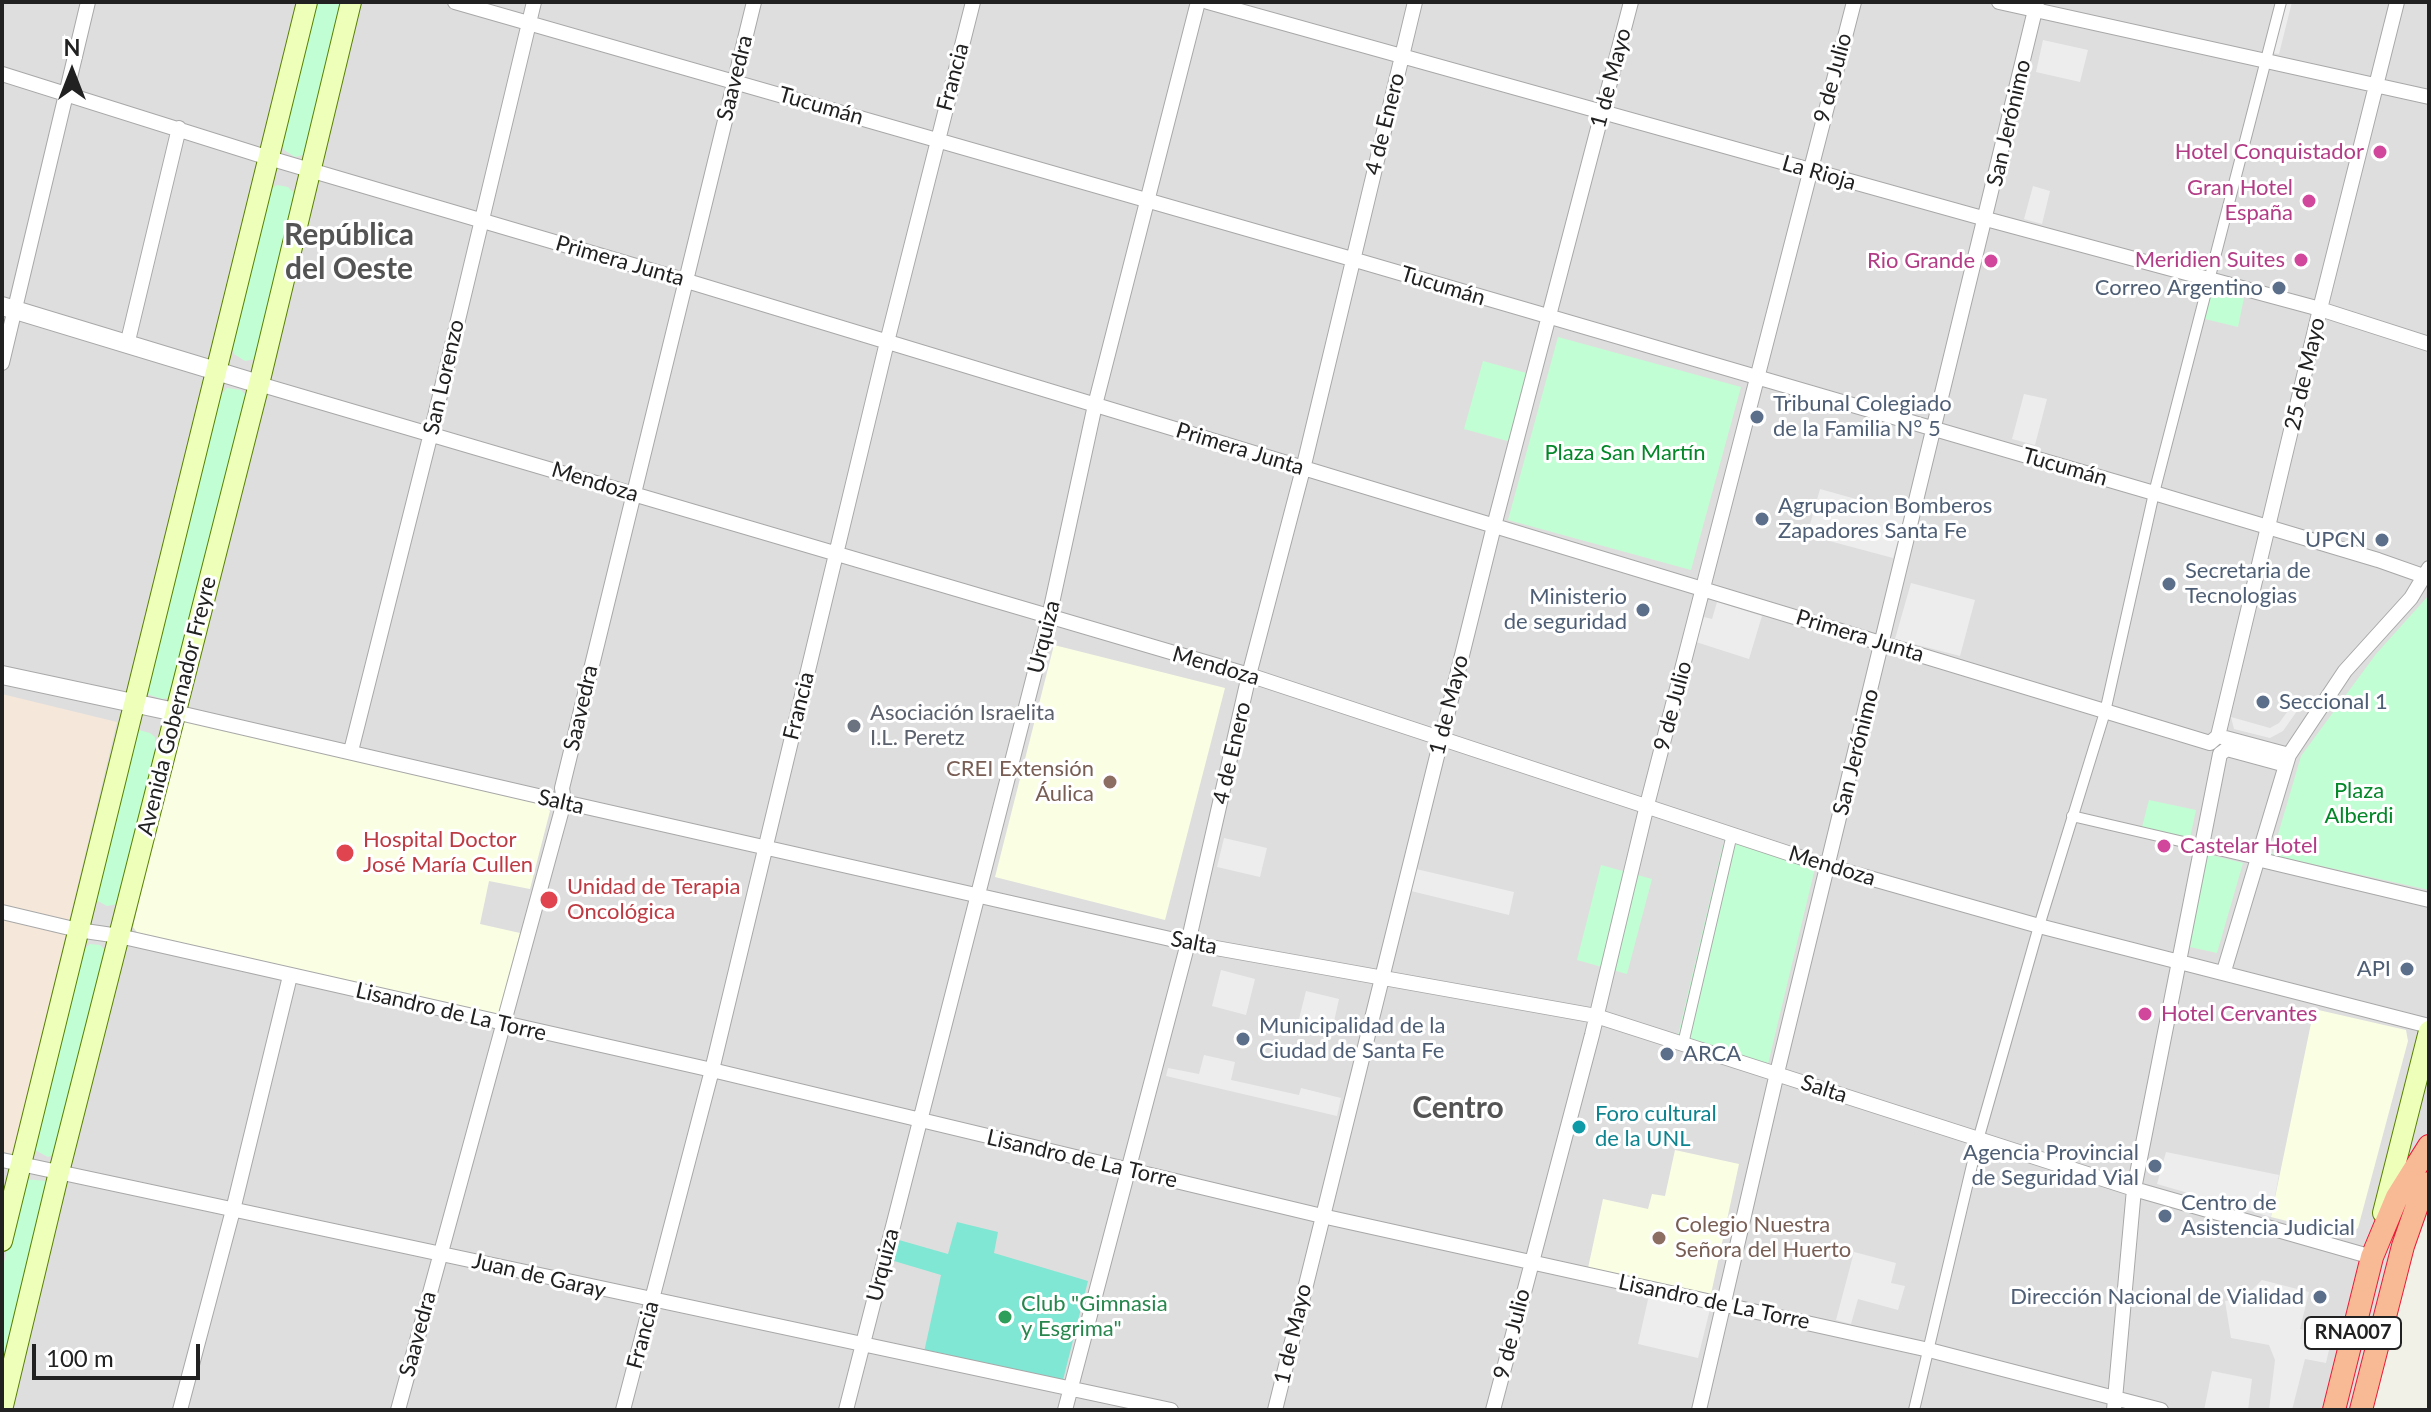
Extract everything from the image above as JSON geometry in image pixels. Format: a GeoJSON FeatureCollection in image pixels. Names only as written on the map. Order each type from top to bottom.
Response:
{"type":"FeatureCollection","features":[{"type":"Feature","properties":{"kind":"highway","name":"RNA007"},"geometry":{"type":"LineString","coordinates":[[2334,1410],[2372,1257],[2397,1197],[2429,1146]]}},
{"type":"Feature","properties":{"kind":"highway","name":"RNA007"},"geometry":{"type":"LineString","coordinates":[[2361,1410],[2403,1246],[2429,1183]]}},
{"type":"Feature","properties":{"kind":"main road","name":"Avenida Gobernador Freyre"},"geometry":{"type":"LineString","coordinates":[[2,1241],[11,1162],[78,930],[307,2]]}},
{"type":"Feature","properties":{"kind":"main road","name":"Avenida Gobernador Freyre"},"geometry":{"type":"LineString","coordinates":[[2,1409],[259,384],[351,2]]}},
{"type":"Feature","properties":{"kind":"main road"},"geometry":{"type":"LineString","coordinates":[[2372,1257],[2429,1028]]}},
{"type":"Feature","properties":{"kind":"main road"},"geometry":{"type":"LineString","coordinates":[[2415,1211],[2429,1192]]}},
{"type":"Feature","properties":{"kind":"street"},"geometry":{"type":"LineString","coordinates":[[2,363],[9,308],[67,94],[88,2]]}},
{"type":"Feature","properties":{"kind":"street","name":"Tucumán"},"geometry":{"type":"LineString","coordinates":[[455,2],[735,80],[2428,574]]}},
{"type":"Feature","properties":{"kind":"street","name":"San Lorenzo"},"geometry":{"type":"LineString","coordinates":[[351,751],[534,2]]}},
{"type":"Feature","properties":{"kind":"street","name":"Saavedra"},"geometry":{"type":"LineString","coordinates":[[398,1410],[564,802],[562,788],[632,493],[754,2]]}},
{"type":"Feature","properties":{"kind":"street","name":"Francia"},"geometry":{"type":"LineString","coordinates":[[623,1410],[712,1070],[887,342],[973,2]]}},
{"type":"Feature","properties":{"kind":"street","name":"Urquiza"},"geometry":{"type":"LineString","coordinates":[[846,1410],[1049,617],[1095,405],[1198,2]]}},
{"type":"Feature","properties":{"kind":"street","name":"La Rioja"},"geometry":{"type":"LineString","coordinates":[[1208,2],[2320,309],[2429,344]]}},
{"type":"Feature","properties":{"kind":"street","name":"4 de Enero"},"geometry":{"type":"LineString","coordinates":[[1065,1410],[1188,943],[1249,675],[1303,469],[1415,2]]}},
{"type":"Feature","properties":{"kind":"street","name":"1 de Mayo"},"geometry":{"type":"LineString","coordinates":[[1275,1410],[1494,526],[1631,2]]}},
{"type":"Feature","properties":{"kind":"street","name":"9 de Julio"},"geometry":{"type":"LineString","coordinates":[[1493,1410],[1854,2]]}},
{"type":"Feature","properties":{"kind":"street"},"geometry":{"type":"LineString","coordinates":[[1999,2],[2036,6],[2265,63],[2429,97]]}},
{"type":"Feature","properties":{"kind":"street"},"geometry":{"type":"LineString","coordinates":[[1914,1410],[1978,1140],[2105,712],[2154,493],[2281,2]]}},
{"type":"Feature","properties":{"kind":"street","name":"25 de Mayo"},"geometry":{"type":"LineString","coordinates":[[2115,1404],[2134,1189],[2202,846],[2216,744],[2397,2]]}},
{"type":"Feature","properties":{"kind":"street","name":"San Jerónimo"},"geometry":{"type":"LineString","coordinates":[[1699,1410],[1777,1073],[2036,6]]}},
{"type":"Feature","properties":{"kind":"street","name":"Primera Junta"},"geometry":{"type":"LineString","coordinates":[[2,74],[269,158],[1884,642],[2227,749],[2288,760]]}},
{"type":"Feature","properties":{"kind":"street"},"geometry":{"type":"LineString","coordinates":[[127,345],[179,128]]}},
{"type":"Feature","properties":{"kind":"street","name":"Mendoza"},"geometry":{"type":"LineString","coordinates":[[9,308],[216,372],[1249,675],[1827,866],[2039,926],[2224,971],[2429,1028]]}},
{"type":"Feature","properties":{"kind":"street"},"geometry":{"type":"LineString","coordinates":[[2224,971],[2288,760],[2345,671],[2411,598],[2428,574]]}},
{"type":"Feature","properties":{"kind":"street","name":"Salta"},"geometry":{"type":"LineString","coordinates":[[2,675],[351,751],[1188,943],[1596,1016],[2134,1189],[2372,1257]]}},
{"type":"Feature","properties":{"kind":"street"},"geometry":{"type":"LineString","coordinates":[[2072,816],[2429,900]]}},
{"type":"Feature","properties":{"kind":"street"},"geometry":{"type":"LineString","coordinates":[[1683,1044],[1732,834]]}},
{"type":"Feature","properties":{"kind":"street","name":"Lisandro de La Torre"},"geometry":{"type":"LineString","coordinates":[[2,912],[712,1070],[1322,1216],[1929,1350],[2115,1404],[2161,1410]]}},
{"type":"Feature","properties":{"kind":"street"},"geometry":{"type":"LineString","coordinates":[[180,1410],[290,976]]}},
{"type":"Feature","properties":{"kind":"street","name":"Juan de Garay"},"geometry":{"type":"LineString","coordinates":[[11,1162],[1171,1410]]}},
{"type":"Feature","properties":{"kind":"street"},"geometry":{"type":"LineString","coordinates":[[2,1409],[10,1410]]}},
{"type":"Feature","properties":{"kind":"shaded area"},"geometry":{"type":"Polygon","coordinates":[[[2,2],[2429,2],[2429,1183],[2361,1410],[2,1410],[2,2]]]}},
{"type":"Feature","properties":{"kind":"shaded area"},"geometry":{"type":"Polygon","coordinates":[[[2286,2],[2292,2],[2279,54],[2273,53],[2286,2]]]}},
{"type":"Feature","properties":{"kind":"shaded area"},"geometry":{"type":"Polygon","coordinates":[[[2043,40],[2088,50],[2080,82],[2036,72],[2043,40]]]}},
{"type":"Feature","properties":{"kind":"shaded area"},"geometry":{"type":"Polygon","coordinates":[[[2033,186],[2050,191],[2042,224],[2024,219],[2033,186]]]}},
{"type":"Feature","properties":{"kind":"shaded area"},"geometry":{"type":"Polygon","coordinates":[[[2024,394],[2047,399],[2035,445],[2012,439],[2024,394]]]}},
{"type":"Feature","properties":{"kind":"shaded area"},"geometry":{"type":"Polygon","coordinates":[[[1820,489],[1906,513],[1893,558],[1807,535],[1820,489]]]}},
{"type":"Feature","properties":{"kind":"shaded area"},"geometry":{"type":"Polygon","coordinates":[[[1911,583],[1975,600],[1960,656],[1895,639],[1911,583]]]}},
{"type":"Feature","properties":{"kind":"shaded area"},"geometry":{"type":"Polygon","coordinates":[[[1717,602],[1762,616],[1749,659],[1696,642],[1704,617],[1712,619],[1717,602]]]}},
{"type":"Feature","properties":{"kind":"shaded area","name":"CREI Extensión Áulica"},"geometry":{"type":"Polygon","coordinates":[[[1054,645],[1225,688],[1165,920],[995,877],[1054,645]]]}},
{"type":"Feature","properties":{"kind":"shaded area"},"geometry":{"type":"Polygon","coordinates":[[[2,694],[117,722],[13,1154],[2,1152],[2,694]]]}},
{"type":"Feature","properties":{"kind":"shaded area"},"geometry":{"type":"Polygon","coordinates":[[[2293,704],[2302,704],[2283,731],[2270,738],[2234,729],[2231,717],[2270,728],[2279,723],[2293,704]]]}},
{"type":"Feature","properties":{"kind":"shaded area","name":"Hospital Doctor José María Cullen"},"geometry":{"type":"Polygon","coordinates":[[[186,721],[545,805],[550,811],[530,889],[489,881],[480,924],[520,933],[500,1011],[491,1016],[139,935],[133,927],[180,725],[186,721]]]}},
{"type":"Feature","properties":{"kind":"shaded area"},"geometry":{"type":"Polygon","coordinates":[[[1224,838],[1267,848],[1260,877],[1217,867],[1224,838]]]}},
{"type":"Feature","properties":{"kind":"shaded area"},"geometry":{"type":"Polygon","coordinates":[[[1416,869],[1514,892],[1509,915],[1411,891],[1416,869]]]}},
{"type":"Feature","properties":{"kind":"shaded area"},"geometry":{"type":"Polygon","coordinates":[[[1221,970],[1255,979],[1246,1015],[1212,1006],[1221,970]]]}},
{"type":"Feature","properties":{"kind":"shaded area"},"geometry":{"type":"Polygon","coordinates":[[[1306,991],[1339,999],[1331,1035],[1297,1027],[1306,991]]]}},
{"type":"Feature","properties":{"kind":"shaded area"},"geometry":{"type":"Polygon","coordinates":[[[2314,1009],[2406,1030],[2408,1041],[2358,1228],[2347,1236],[2271,1217],[2314,1009]]]}},
{"type":"Feature","properties":{"kind":"shaded area"},"geometry":{"type":"Polygon","coordinates":[[[1204,1055],[1235,1062],[1231,1080],[1299,1095],[1301,1088],[1341,1098],[1337,1116],[1166,1076],[1168,1068],[1199,1074],[1204,1055]]]}},
{"type":"Feature","properties":{"kind":"shaded area","name":"Colegio Nuestra Señora del Huerto"},"geometry":{"type":"Polygon","coordinates":[[[1675,1150],[1739,1164],[1711,1294],[1588,1268],[1603,1199],[1648,1209],[1652,1194],[1665,1196],[1675,1150]]]}},
{"type":"Feature","properties":{"kind":"shaded area"},"geometry":{"type":"Polygon","coordinates":[[[2166,1152],[2279,1175],[2271,1217],[2157,1184],[2166,1152]]]}},
{"type":"Feature","properties":{"kind":"shaded area","name":"Club \"Gimnasia y Esgrima\""},"geometry":{"type":"Polygon","coordinates":[[[957,1222],[998,1232],[994,1253],[1088,1281],[1063,1380],[924,1352],[941,1275],[894,1261],[899,1240],[948,1254],[957,1222]]]}},
{"type":"Feature","properties":{"kind":"shaded area"},"geometry":{"type":"Polygon","coordinates":[[[1854,1252],[1896,1263],[1891,1283],[1905,1286],[1898,1310],[1858,1299],[1851,1324],[1836,1320],[1854,1252]]]}},
{"type":"Feature","properties":{"kind":"shaded area"},"geometry":{"type":"Polygon","coordinates":[[[2262,1280],[2309,1292],[2300,1329],[2332,1337],[2326,1363],[2305,1359],[2292,1410],[2269,1410],[2275,1360],[2269,1345],[2231,1338],[2225,1301],[2244,1298],[2262,1280]]]}},
{"type":"Feature","properties":{"kind":"shaded area"},"geometry":{"type":"Polygon","coordinates":[[[1649,1295],[1710,1309],[1698,1358],[1638,1344],[1649,1295]]]}},
{"type":"Feature","properties":{"kind":"shaded area"},"geometry":{"type":"Polygon","coordinates":[[[2212,1371],[2252,1379],[2248,1410],[2204,1410],[2212,1371]]]}},
{"type":"Feature","properties":{"kind":"green space"},"geometry":{"type":"Polygon","coordinates":[[[315,2],[343,2],[307,154],[295,157],[284,150],[283,144],[315,2]]]}},
{"type":"Feature","properties":{"kind":"green space"},"geometry":{"type":"Polygon","coordinates":[[[277,185],[288,187],[293,192],[293,203],[256,359],[245,361],[234,354],[233,348],[267,196],[277,185]]]}},
{"type":"Feature","properties":{"kind":"green space"},"geometry":{"type":"Polygon","coordinates":[[[2213,285],[2245,293],[2238,327],[2205,319],[2213,285]]]}},
{"type":"Feature","properties":{"kind":"green space","name":"Plaza San Martín"},"geometry":{"type":"Polygon","coordinates":[[[1558,337],[1741,387],[1691,570],[1508,520],[1558,337]]]}},
{"type":"Feature","properties":{"kind":"green space"},"geometry":{"type":"Polygon","coordinates":[[[1483,361],[1530,374],[1511,442],[1464,429],[1483,361]]]}},
{"type":"Feature","properties":{"kind":"green space"},"geometry":{"type":"Polygon","coordinates":[[[227,388],[241,390],[246,395],[173,692],[169,698],[162,699],[147,694],[218,398],[227,388]]]}},
{"type":"Feature","properties":{"kind":"green space","name":"Plaza Alberdi"},"geometry":{"type":"Polygon","coordinates":[[[2429,595],[2429,890],[2272,855],[2301,756],[2376,654],[2429,595]]]}},
{"type":"Feature","properties":{"kind":"green space"},"geometry":{"type":"Polygon","coordinates":[[[139,730],[155,737],[156,748],[119,904],[107,906],[96,900],[95,893],[133,734],[139,730]]]}},
{"type":"Feature","properties":{"kind":"green space"},"geometry":{"type":"Polygon","coordinates":[[[2149,800],[2196,810],[2190,838],[2142,827],[2149,800]]]}},
{"type":"Feature","properties":{"kind":"green space"},"geometry":{"type":"Polygon","coordinates":[[[1724,840],[1815,868],[1768,1064],[1678,1035],[1724,840]]]}},
{"type":"Feature","properties":{"kind":"green space"},"geometry":{"type":"Polygon","coordinates":[[[2207,854],[2243,863],[2217,953],[2190,947],[2207,854]]]}},
{"type":"Feature","properties":{"kind":"green space"},"geometry":{"type":"Polygon","coordinates":[[[1601,865],[1652,879],[1627,974],[1577,960],[1601,865]]]}},
{"type":"Feature","properties":{"kind":"green space"},"geometry":{"type":"Polygon","coordinates":[[[90,944],[100,945],[108,953],[58,1153],[48,1157],[33,1149],[83,950],[90,944]]]}},
{"type":"Feature","properties":{"kind":"green space"},"geometry":{"type":"Polygon","coordinates":[[[23,1179],[47,1181],[2,1371],[2,1271],[23,1179]]]}},
{"type":"Feature","properties":{"kind":"place","name":"Hotel Conquistador"},"geometry":{"type":"Point","coordinates":[2380,152]}},
{"type":"Feature","properties":{"kind":"place","name":"Gran Hotel España"},"geometry":{"type":"Point","coordinates":[2309,201]}},
{"type":"Feature","properties":{"kind":"place","name":"Meridien Suites"},"geometry":{"type":"Point","coordinates":[2301,260]}},
{"type":"Feature","properties":{"kind":"place","name":"Rio Grande"},"geometry":{"type":"Point","coordinates":[1991,261]}},
{"type":"Feature","properties":{"kind":"place","name":"Correo Argentino"},"geometry":{"type":"Point","coordinates":[2279,288]}},
{"type":"Feature","properties":{"kind":"place","name":"Tribunal Colegiado de la Familia N° 5"},"geometry":{"type":"Point","coordinates":[1757,417]}},
{"type":"Feature","properties":{"kind":"place","name":"Agrupacion Bomberos Zapadores Santa Fe"},"geometry":{"type":"Point","coordinates":[1762,519]}},
{"type":"Feature","properties":{"kind":"place","name":"UPCN"},"geometry":{"type":"Point","coordinates":[2382,540]}},
{"type":"Feature","properties":{"kind":"place","name":"Secretaria de Tecnologias"},"geometry":{"type":"Point","coordinates":[2169,584]}},
{"type":"Feature","properties":{"kind":"place","name":"Ministerio de seguridad"},"geometry":{"type":"Point","coordinates":[1643,610]}},
{"type":"Feature","properties":{"kind":"place","name":"Seccional 1"},"geometry":{"type":"Point","coordinates":[2263,702]}},
{"type":"Feature","properties":{"kind":"place","name":"Asociación Israelita I.L. Peretz"},"geometry":{"type":"Point","coordinates":[854,726]}},
{"type":"Feature","properties":{"kind":"place","name":"CREI Extensión Áulica"},"geometry":{"type":"Point","coordinates":[1110,782]}},
{"type":"Feature","properties":{"kind":"place","name":"Castelar Hotel"},"geometry":{"type":"Point","coordinates":[2164,846]}},
{"type":"Feature","properties":{"kind":"place","name":"Hospital Doctor José María Cullen"},"geometry":{"type":"Point","coordinates":[345,853]}},
{"type":"Feature","properties":{"kind":"place","name":"Unidad de Terapia Oncológica"},"geometry":{"type":"Point","coordinates":[549,900]}},
{"type":"Feature","properties":{"kind":"place","name":"API"},"geometry":{"type":"Point","coordinates":[2407,969]}},
{"type":"Feature","properties":{"kind":"place","name":"Hotel Cervantes"},"geometry":{"type":"Point","coordinates":[2145,1014]}},
{"type":"Feature","properties":{"kind":"place","name":"Municipalidad de la Ciudad de Santa Fe"},"geometry":{"type":"Point","coordinates":[1243,1039]}},
{"type":"Feature","properties":{"kind":"place","name":"ARCA"},"geometry":{"type":"Point","coordinates":[1667,1054]}},
{"type":"Feature","properties":{"kind":"place","name":"Foro cultural de la UNL"},"geometry":{"type":"Point","coordinates":[1579,1127]}},
{"type":"Feature","properties":{"kind":"place","name":"Agencia Provincial de Seguridad Vial"},"geometry":{"type":"Point","coordinates":[2155,1166]}},
{"type":"Feature","properties":{"kind":"place","name":"Centro de Asistencia Judicial"},"geometry":{"type":"Point","coordinates":[2165,1216]}},
{"type":"Feature","properties":{"kind":"place","name":"Colegio Nuestra Señora del Huerto"},"geometry":{"type":"Point","coordinates":[1659,1238]}},
{"type":"Feature","properties":{"kind":"place","name":"Dirección Nacional de Vialidad"},"geometry":{"type":"Point","coordinates":[2320,1297]}},
{"type":"Feature","properties":{"kind":"place","name":"Club \"Gimnasia y Esgrima\""},"geometry":{"type":"Point","coordinates":[1005,1317]}},
{"type":"Feature","properties":{"kind":"district","name":"República del Oeste"},"geometry":{"type":"Point","coordinates":[349,252]}},
{"type":"Feature","properties":{"kind":"district","name":"Centro"},"geometry":{"type":"Point","coordinates":[1458,1108]}}]}
